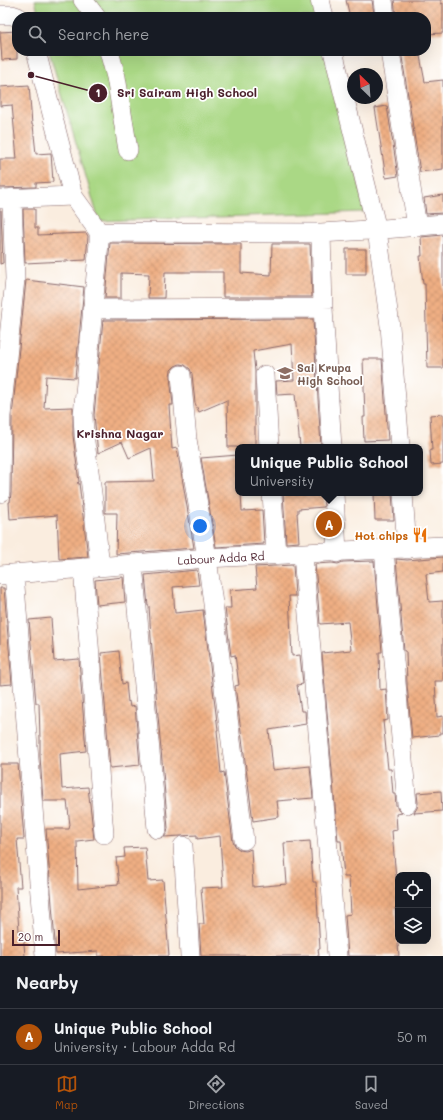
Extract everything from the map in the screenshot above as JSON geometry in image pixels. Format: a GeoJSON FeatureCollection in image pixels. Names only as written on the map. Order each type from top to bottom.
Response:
{"type":"FeatureCollection","features":[{"type":"Feature","properties":{"kind":"street"},"geometry":{"type":"LineString","coordinates":[[83,0],[92,12]]}},
{"type":"Feature","properties":{"kind":"street"},"geometry":{"type":"LineString","coordinates":[[320,0],[323,12]]}},
{"type":"Feature","properties":{"kind":"street"},"geometry":{"type":"LineString","coordinates":[[383,0],[384,12]]}},
{"type":"Feature","properties":{"kind":"street"},"geometry":{"type":"LineString","coordinates":[[0,15],[12,15]]}},
{"type":"Feature","properties":{"kind":"street"},"geometry":{"type":"LineString","coordinates":[[37,56],[73,196],[99,232],[83,415],[92,493],[91,567],[104,834]]}},
{"type":"Feature","properties":{"kind":"street"},"geometry":{"type":"LineString","coordinates":[[110,56],[116,77],[128,150]]}},
{"type":"Feature","properties":{"kind":"street"},"geometry":{"type":"LineString","coordinates":[[334,56],[377,230],[390,326],[400,444]]}},
{"type":"Feature","properties":{"kind":"street"},"geometry":{"type":"LineString","coordinates":[[391,56],[417,226]]}},
{"type":"Feature","properties":{"kind":"street"},"geometry":{"type":"LineString","coordinates":[[0,493],[1,416],[15,279],[6,198],[73,196]]}},
{"type":"Feature","properties":{"kind":"street"},"geometry":{"type":"LineString","coordinates":[[99,232],[321,233],[443,224]]}},
{"type":"Feature","properties":{"kind":"street"},"geometry":{"type":"LineString","coordinates":[[321,233],[323,308],[332,444]]}},
{"type":"Feature","properties":{"kind":"street"},"geometry":{"type":"LineString","coordinates":[[92,309],[323,308]]}},
{"type":"Feature","properties":{"kind":"street"},"geometry":{"type":"LineString","coordinates":[[265,375],[269,444]]}},
{"type":"Feature","properties":{"kind":"street"},"geometry":{"type":"LineString","coordinates":[[181,376],[187,439],[207,558],[244,840]]}},
{"type":"Feature","properties":{"kind":"street"},"geometry":{"type":"LineString","coordinates":[[272,496],[276,555]]}},
{"type":"Feature","properties":{"kind":"street"},"geometry":{"type":"LineString","coordinates":[[334,496],[337,553]]}},
{"type":"Feature","properties":{"kind":"street"},"geometry":{"type":"LineString","coordinates":[[403,496],[407,549]]}},
{"type":"Feature","properties":{"kind":"street","name":"Labour Adda Rd"},"geometry":{"type":"LineString","coordinates":[[7,574],[207,558],[337,553],[443,546]]}},
{"type":"Feature","properties":{"kind":"street"},"geometry":{"type":"LineString","coordinates":[[384,550],[407,804]]}},
{"type":"Feature","properties":{"kind":"street"},"geometry":{"type":"LineString","coordinates":[[303,554],[337,956]]}},
{"type":"Feature","properties":{"kind":"street"},"geometry":{"type":"LineString","coordinates":[[133,564],[158,829]]}},
{"type":"Feature","properties":{"kind":"street"},"geometry":{"type":"LineString","coordinates":[[7,574],[45,956]]}},
{"type":"Feature","properties":{"kind":"street"},"geometry":{"type":"LineString","coordinates":[[183,846],[190,956]]}},
{"type":"Feature","properties":{"kind":"green space"},"geometry":{"type":"Polygon","coordinates":[[[35,0],[320,0],[322,12],[38,12],[35,0]]]}},
{"type":"Feature","properties":{"kind":"green space"},"geometry":{"type":"Polygon","coordinates":[[[50,56],[332,56],[365,212],[99,221],[50,56]]]}},
{"type":"Feature","properties":{"kind":"building"},"geometry":{"type":"Polygon","coordinates":[[[346,0],[372,0],[374,12],[349,12],[346,0]]]}},
{"type":"Feature","properties":{"kind":"building"},"geometry":{"type":"Polygon","coordinates":[[[394,0],[441,0],[441,4],[443,3],[443,33],[431,34],[431,12],[395,12],[394,0]]]}},
{"type":"Feature","properties":{"kind":"building"},"geometry":{"type":"Polygon","coordinates":[[[12,31],[12,56],[17,56],[17,59],[2,60],[0,32],[12,31]]]}},
{"type":"Feature","properties":{"kind":"building"},"geometry":{"type":"Polygon","coordinates":[[[402,56],[420,56],[425,82],[443,80],[443,169],[420,172],[402,56]]]}},
{"type":"Feature","properties":{"kind":"building"},"geometry":{"type":"Polygon","coordinates":[[[29,85],[36,154],[51,153],[53,182],[36,183],[36,187],[0,188],[0,159],[17,159],[12,105],[0,106],[0,87],[29,85]]]}},
{"type":"Feature","properties":{"kind":"building"},"geometry":{"type":"Polygon","coordinates":[[[387,106],[398,176],[386,178],[375,108],[387,106]]]}},
{"type":"Feature","properties":{"kind":"building"},"geometry":{"type":"Polygon","coordinates":[[[443,195],[443,213],[426,214],[424,198],[443,195]]]}},
{"type":"Feature","properties":{"kind":"building"},"geometry":{"type":"Polygon","coordinates":[[[23,209],[35,209],[35,228],[38,228],[38,235],[86,233],[88,236],[86,260],[25,263],[23,209]]]}},
{"type":"Feature","properties":{"kind":"building"},"geometry":{"type":"Polygon","coordinates":[[[0,210],[3,263],[0,264],[0,210]]]}},
{"type":"Feature","properties":{"kind":"building"},"geometry":{"type":"Polygon","coordinates":[[[443,235],[443,368],[427,368],[425,284],[423,284],[420,256],[422,256],[421,237],[443,235]]]}},
{"type":"Feature","properties":{"kind":"building"},"geometry":{"type":"Polygon","coordinates":[[[110,243],[241,244],[241,273],[271,275],[272,244],[310,244],[312,297],[223,297],[223,272],[165,272],[164,298],[148,298],[149,274],[121,273],[121,298],[105,298],[110,243]]]}},
{"type":"Feature","properties":{"kind":"building"},"geometry":{"type":"Polygon","coordinates":[[[346,249],[366,249],[366,274],[346,274],[346,249]]]}},
{"type":"Feature","properties":{"kind":"building"},"geometry":{"type":"Polygon","coordinates":[[[26,280],[84,287],[75,378],[46,376],[44,408],[73,407],[73,436],[79,482],[77,483],[79,483],[88,557],[59,559],[57,515],[10,519],[9,502],[11,493],[12,417],[26,280]]]}},
{"type":"Feature","properties":{"kind":"building"},"geometry":{"type":"Polygon","coordinates":[[[313,319],[321,444],[300,444],[295,394],[277,395],[276,381],[294,380],[292,344],[253,351],[255,371],[255,444],[235,444],[235,447],[228,447],[227,400],[199,412],[195,403],[192,374],[190,369],[185,365],[180,364],[175,366],[171,370],[170,376],[173,405],[169,405],[172,449],[177,448],[194,548],[116,554],[117,513],[105,513],[105,482],[154,481],[151,448],[129,458],[122,442],[98,453],[94,415],[103,320],[313,319]]]}},
{"type":"Feature","properties":{"kind":"building"},"geometry":{"type":"Polygon","coordinates":[[[363,359],[382,359],[388,440],[364,441],[363,417],[365,417],[363,359]]]}},
{"type":"Feature","properties":{"kind":"building"},"geometry":{"type":"Polygon","coordinates":[[[443,414],[443,464],[431,465],[430,450],[432,450],[430,415],[443,414]]]}},
{"type":"Feature","properties":{"kind":"building"},"geometry":{"type":"Polygon","coordinates":[[[235,455],[235,496],[241,496],[242,511],[262,510],[264,544],[216,547],[201,458],[235,455]]]}},
{"type":"Feature","properties":{"kind":"building"},"geometry":{"type":"Polygon","coordinates":[[[283,496],[323,496],[324,507],[298,509],[299,542],[286,543],[283,496]]]}},
{"type":"Feature","properties":{"kind":"building"},"geometry":{"type":"Polygon","coordinates":[[[374,496],[392,496],[394,520],[375,520],[374,496]]]}},
{"type":"Feature","properties":{"kind":"building"},"geometry":{"type":"Polygon","coordinates":[[[443,557],[443,572],[426,574],[429,602],[443,601],[443,681],[435,681],[437,717],[443,716],[443,733],[439,733],[439,735],[412,738],[407,685],[406,651],[404,651],[396,559],[407,560],[443,557]]]}},
{"type":"Feature","properties":{"kind":"building"},"geometry":{"type":"Polygon","coordinates":[[[374,561],[382,652],[379,652],[380,690],[386,689],[388,720],[383,721],[388,769],[391,769],[393,794],[395,794],[396,805],[398,810],[402,813],[396,814],[397,830],[392,831],[395,872],[395,944],[398,944],[399,956],[348,956],[345,915],[351,914],[349,877],[344,877],[341,841],[338,841],[322,653],[351,650],[348,622],[320,624],[315,564],[338,564],[343,562],[374,561]]]}},
{"type":"Feature","properties":{"kind":"building"},"geometry":{"type":"Polygon","coordinates":[[[293,565],[295,596],[289,596],[292,656],[300,655],[303,684],[297,685],[301,711],[305,711],[306,724],[269,730],[273,770],[310,766],[313,798],[277,801],[279,817],[253,821],[235,686],[239,685],[235,655],[231,656],[225,608],[231,608],[230,590],[257,588],[255,567],[293,565]]]}},
{"type":"Feature","properties":{"kind":"building"},"geometry":{"type":"Polygon","coordinates":[[[197,570],[199,585],[173,587],[175,613],[203,610],[218,730],[221,773],[224,772],[233,842],[240,850],[246,851],[251,849],[253,887],[287,884],[284,843],[310,841],[313,882],[316,882],[320,949],[318,949],[319,956],[201,956],[199,924],[204,924],[201,888],[223,887],[220,836],[197,839],[197,835],[164,837],[168,828],[145,575],[197,570]]]}},
{"type":"Feature","properties":{"kind":"building"},"geometry":{"type":"Polygon","coordinates":[[[123,577],[125,602],[97,605],[95,580],[123,577]]]}},
{"type":"Feature","properties":{"kind":"building"},"geometry":{"type":"Polygon","coordinates":[[[0,588],[4,588],[12,684],[0,685],[0,588]]]}},
{"type":"Feature","properties":{"kind":"building"},"geometry":{"type":"Polygon","coordinates":[[[51,618],[54,661],[79,659],[86,751],[60,754],[62,789],[88,787],[94,839],[77,841],[78,889],[119,884],[116,858],[125,857],[124,848],[145,847],[148,881],[163,880],[169,956],[98,956],[98,951],[56,954],[46,829],[69,829],[70,825],[67,801],[43,801],[39,703],[36,703],[29,620],[51,618]]]}},
{"type":"Feature","properties":{"kind":"building"},"geometry":{"type":"Polygon","coordinates":[[[119,651],[122,684],[126,683],[130,707],[135,706],[140,765],[110,768],[101,653],[119,651]]]}},
{"type":"Feature","properties":{"kind":"building"},"geometry":{"type":"Polygon","coordinates":[[[0,764],[18,764],[24,839],[17,839],[21,887],[16,887],[19,931],[23,931],[25,956],[0,956],[0,764]]]}},
{"type":"Feature","properties":{"kind":"building"},"geometry":{"type":"Polygon","coordinates":[[[441,791],[442,811],[414,813],[418,803],[417,793],[441,791]]]}},
{"type":"Feature","properties":{"kind":"place","name":"Sri Sairam High School"},"geometry":{"type":"Point","coordinates":[31,75]}},
{"type":"Feature","properties":{"kind":"place","name":"Sai Krupa High School"},"geometry":{"type":"Point","coordinates":[285,373]}},
{"type":"Feature","properties":{"kind":"place","name":"Unique Public School"},"geometry":{"type":"Point","coordinates":[329,524]}},
{"type":"Feature","properties":{"kind":"place","name":"Hot chips"},"geometry":{"type":"Point","coordinates":[420,535]}},
{"type":"Feature","properties":{"kind":"district","name":"Krishna Nagar"},"geometry":{"type":"Point","coordinates":[120,433]}}]}
